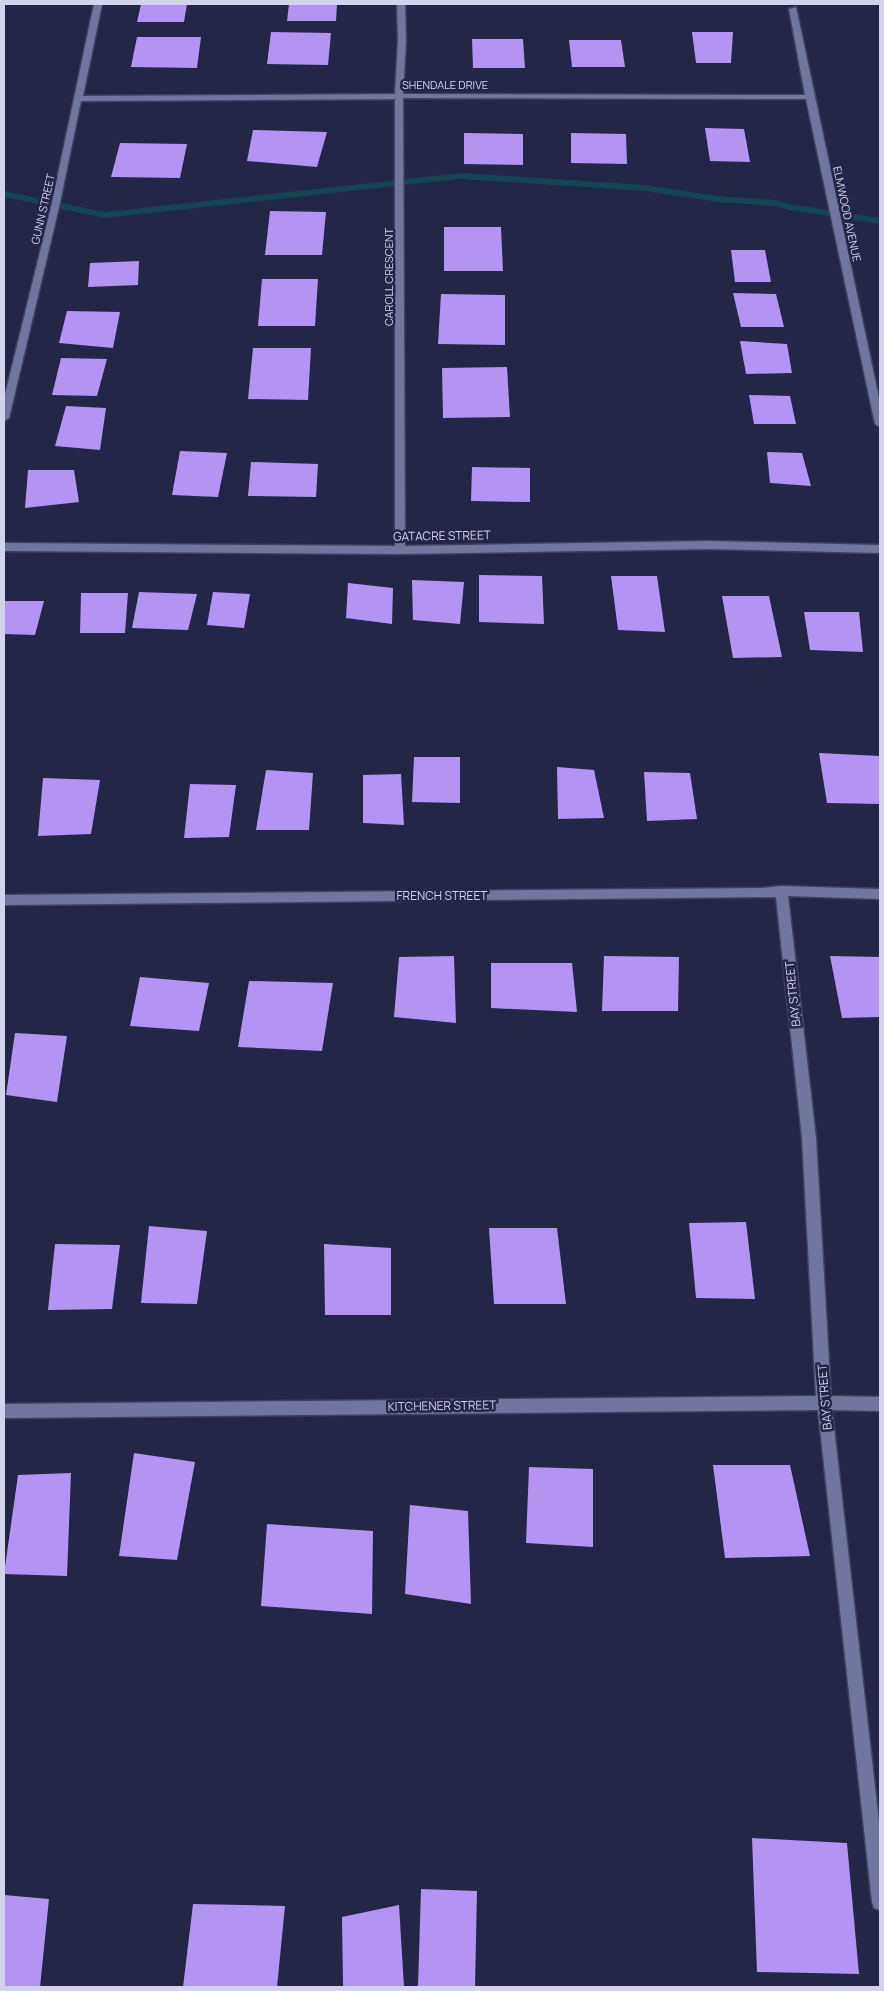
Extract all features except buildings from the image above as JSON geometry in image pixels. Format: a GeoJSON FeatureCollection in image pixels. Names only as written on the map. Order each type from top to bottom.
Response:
{"type":"FeatureCollection","features":[{"type":"Feature","properties":{"kind":"street","name":"GUNN STREET"},"geometry":{"type":"LineString","coordinates":[[4,418],[79,100],[98,4]]}},
{"type":"Feature","properties":{"kind":"street","name":"CAROLL CRESCENT"},"geometry":{"type":"LineString","coordinates":[[400,550],[399,96],[402,40],[401,4]]}},
{"type":"Feature","properties":{"kind":"street","name":"ELMWOOD AVENUE"},"geometry":{"type":"LineString","coordinates":[[793,9],[880,424]]}},
{"type":"Feature","properties":{"kind":"street","name":"SHENDALE DRIVE"},"geometry":{"type":"LineString","coordinates":[[79,100],[399,96],[810,97]]}},
{"type":"Feature","properties":{"kind":"street","name":"GATACRE STREET"},"geometry":{"type":"LineString","coordinates":[[4,547],[400,550],[708,545],[880,549]]}},
{"type":"Feature","properties":{"kind":"street","name":"FRENCH STREET"},"geometry":{"type":"LineString","coordinates":[[4,900],[731,894],[781,891],[880,894]]}},
{"type":"Feature","properties":{"kind":"street","name":"BAY STREET"},"geometry":{"type":"LineString","coordinates":[[781,891],[809,1138],[824,1403],[880,1902]]}},
{"type":"Feature","properties":{"kind":"street","name":"KITCHENER STREET"},"geometry":{"type":"LineString","coordinates":[[4,1410],[880,1404]]}},
{"type":"Feature","properties":{"kind":"waterway"},"geometry":{"type":"LineString","coordinates":[[4,194],[105,215],[460,176],[645,188],[718,199],[775,203],[789,207],[880,221]]}}]}
